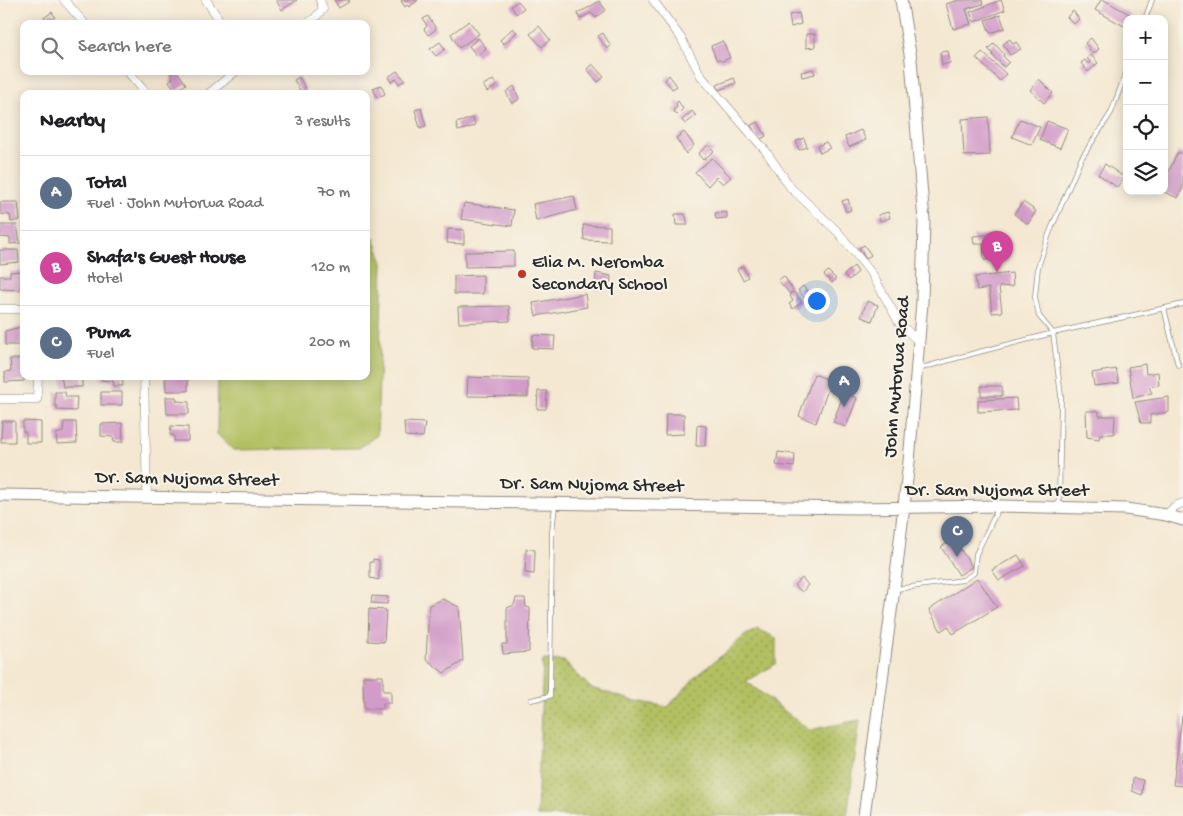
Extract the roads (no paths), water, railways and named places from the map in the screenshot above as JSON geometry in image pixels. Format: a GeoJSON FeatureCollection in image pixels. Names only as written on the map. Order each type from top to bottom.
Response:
{"type":"FeatureCollection","features":[{"type":"Feature","properties":{"kind":"street"},"geometry":{"type":"LineString","coordinates":[[64,0],[82,20]]}},
{"type":"Feature","properties":{"kind":"street"},"geometry":{"type":"LineString","coordinates":[[206,0],[219,20]]}},
{"type":"Feature","properties":{"kind":"street"},"geometry":{"type":"LineString","coordinates":[[312,20],[323,9],[320,0]]}},
{"type":"Feature","properties":{"kind":"street"},"geometry":{"type":"LineString","coordinates":[[653,0],[682,38],[701,76],[766,150],[791,188],[837,231],[872,274],[900,324],[920,343]]}},
{"type":"Feature","properties":{"kind":"street","name":"John Mutorwa Road"},"geometry":{"type":"LineString","coordinates":[[864,816],[903,508],[920,343],[924,269],[924,221],[911,60],[901,0]]}},
{"type":"Feature","properties":{"kind":"street"},"geometry":{"type":"LineString","coordinates":[[130,75],[144,90]]}},
{"type":"Feature","properties":{"kind":"street"},"geometry":{"type":"LineString","coordinates":[[213,90],[231,75]]}},
{"type":"Feature","properties":{"kind":"street"},"geometry":{"type":"LineString","coordinates":[[0,309],[20,309]]}},
{"type":"Feature","properties":{"kind":"street"},"geometry":{"type":"LineString","coordinates":[[0,399],[37,399],[38,380]]}},
{"type":"Feature","properties":{"kind":"street"},"geometry":{"type":"LineString","coordinates":[[144,380],[147,497]]}},
{"type":"Feature","properties":{"kind":"street","name":"Dr. Sam Nujoma Street"},"geometry":{"type":"LineString","coordinates":[[0,495],[903,508],[1000,506],[1126,509],[1166,515],[1183,520]]}},
{"type":"Feature","properties":{"kind":"street"},"geometry":{"type":"LineString","coordinates":[[1166,515],[1175,506],[1183,503]]}},
{"type":"Feature","properties":{"kind":"lane"},"geometry":{"type":"LineString","coordinates":[[1146,15],[1152,0]]}},
{"type":"Feature","properties":{"kind":"lane"},"geometry":{"type":"LineString","coordinates":[[1059,508],[1062,396],[1053,333],[1039,316],[1035,298],[1038,266],[1049,234],[1081,159],[1111,113],[1123,81]]}},
{"type":"Feature","properties":{"kind":"lane"},"geometry":{"type":"LineString","coordinates":[[917,369],[1053,333],[1183,304]]}},
{"type":"Feature","properties":{"kind":"lane"},"geometry":{"type":"LineString","coordinates":[[1164,308],[1178,366]]}},
{"type":"Feature","properties":{"kind":"lane"},"geometry":{"type":"LineString","coordinates":[[531,700],[550,696],[552,532],[555,503]]}},
{"type":"Feature","properties":{"kind":"lane"},"geometry":{"type":"LineString","coordinates":[[894,590],[963,580],[974,573],[976,554],[1000,506]]}},
{"type":"Feature","properties":{"kind":"place","name":"Shafa's Guest House"},"geometry":{"type":"Point","coordinates":[997,272]}},
{"type":"Feature","properties":{"kind":"place","name":"Elia M. Neromba Secondary School"},"geometry":{"type":"Point","coordinates":[522,274]}},
{"type":"Feature","properties":{"kind":"place","name":"Total"},"geometry":{"type":"Point","coordinates":[844,407]}},
{"type":"Feature","properties":{"kind":"place","name":"Puma"},"geometry":{"type":"Point","coordinates":[957,557]}}]}
